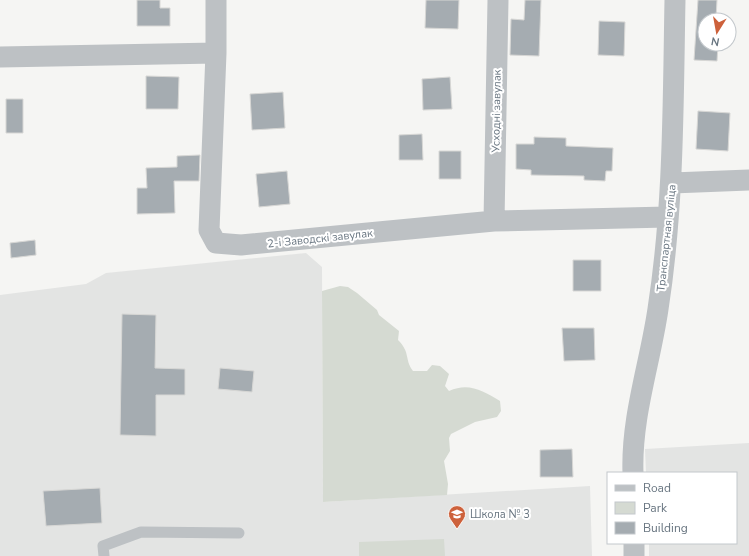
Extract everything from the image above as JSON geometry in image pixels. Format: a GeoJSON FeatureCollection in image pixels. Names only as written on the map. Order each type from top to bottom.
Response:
{"type":"FeatureCollection","features":[{"type":"Feature","properties":{"kind":"street","name":"2-і Заводскі завулак"},"geometry":{"type":"LineString","coordinates":[[216,0],[216,53],[209,230],[216,243],[241,245],[494,221],[667,217]]}},
{"type":"Feature","properties":{"kind":"street","name":"Усходні завулак"},"geometry":{"type":"LineString","coordinates":[[494,221],[498,0]]}},
{"type":"Feature","properties":{"kind":"street","name":"Транспартная вуліца"},"geometry":{"type":"LineString","coordinates":[[633,472],[632,451],[636,418],[658,308],[672,183],[676,0]]}},
{"type":"Feature","properties":{"kind":"street"},"geometry":{"type":"LineString","coordinates":[[0,57],[216,53]]}},
{"type":"Feature","properties":{"kind":"street"},"geometry":{"type":"LineString","coordinates":[[672,183],[749,180]]}},
{"type":"Feature","properties":{"kind":"street"},"geometry":{"type":"LineString","coordinates":[[634,544],[634,556]]}},
{"type":"Feature","properties":{"kind":"lane"},"geometry":{"type":"LineString","coordinates":[[104,556],[104,546],[141,532],[239,533]]}},
{"type":"Feature","properties":{"kind":"shaded area"},"geometry":{"type":"Polygon","coordinates":[[[306,253],[322,267],[323,502],[590,486],[592,556],[0,556],[0,295],[86,284],[106,273],[306,253]]]}},
{"type":"Feature","properties":{"kind":"shaded area"},"geometry":{"type":"Polygon","coordinates":[[[749,443],[749,556],[649,556],[649,544],[737,544],[737,472],[646,472],[645,449],[749,443]]]}},
{"type":"Feature","properties":{"kind":"green space"},"geometry":{"type":"Polygon","coordinates":[[[340,286],[348,287],[357,293],[377,310],[379,315],[399,331],[398,340],[405,349],[410,367],[413,371],[427,371],[432,365],[440,366],[449,374],[445,386],[449,391],[463,387],[476,389],[500,401],[501,411],[497,417],[475,422],[451,434],[449,438],[450,451],[444,461],[448,484],[447,495],[323,502],[322,291],[340,286]]]}},
{"type":"Feature","properties":{"kind":"green space"},"geometry":{"type":"Polygon","coordinates":[[[444,539],[445,556],[359,556],[359,542],[444,539]]]}},
{"type":"Feature","properties":{"kind":"building"},"geometry":{"type":"Polygon","coordinates":[[[137,0],[160,0],[160,8],[170,8],[170,26],[137,26],[137,0]]]}},
{"type":"Feature","properties":{"kind":"building"},"geometry":{"type":"Polygon","coordinates":[[[426,0],[459,0],[458,29],[425,28],[426,0]]]}},
{"type":"Feature","properties":{"kind":"building"},"geometry":{"type":"Polygon","coordinates":[[[525,0],[541,0],[539,56],[510,55],[511,19],[524,20],[525,0]]]}},
{"type":"Feature","properties":{"kind":"building"},"geometry":{"type":"Polygon","coordinates":[[[698,0],[717,0],[716,12],[697,12],[698,0]]]}},
{"type":"Feature","properties":{"kind":"building"},"geometry":{"type":"Polygon","coordinates":[[[697,15],[697,52],[718,52],[717,61],[694,60],[697,15]]]}},
{"type":"Feature","properties":{"kind":"building"},"geometry":{"type":"Polygon","coordinates":[[[599,21],[625,22],[624,56],[598,55],[599,21]]]}},
{"type":"Feature","properties":{"kind":"building"},"geometry":{"type":"Polygon","coordinates":[[[146,76],[179,77],[178,109],[146,109],[146,76]]]}},
{"type":"Feature","properties":{"kind":"building"},"geometry":{"type":"Polygon","coordinates":[[[450,77],[452,109],[423,110],[422,79],[450,77]]]}},
{"type":"Feature","properties":{"kind":"building"},"geometry":{"type":"Polygon","coordinates":[[[283,92],[285,128],[252,130],[250,94],[283,92]]]}},
{"type":"Feature","properties":{"kind":"building"},"geometry":{"type":"Polygon","coordinates":[[[6,99],[23,99],[23,133],[6,133],[6,99]]]}},
{"type":"Feature","properties":{"kind":"building"},"geometry":{"type":"Polygon","coordinates":[[[698,111],[730,113],[728,151],[696,149],[698,111]]]}},
{"type":"Feature","properties":{"kind":"building"},"geometry":{"type":"Polygon","coordinates":[[[422,134],[423,160],[399,160],[399,135],[422,134]]]}},
{"type":"Feature","properties":{"kind":"building"},"geometry":{"type":"Polygon","coordinates":[[[534,137],[566,138],[566,146],[613,148],[612,171],[606,171],[605,181],[584,180],[584,176],[531,175],[531,170],[516,169],[516,144],[534,144],[534,137]]]}},
{"type":"Feature","properties":{"kind":"building"},"geometry":{"type":"Polygon","coordinates":[[[439,151],[461,151],[461,179],[439,179],[439,151]]]}},
{"type":"Feature","properties":{"kind":"building"},"geometry":{"type":"Polygon","coordinates":[[[200,155],[199,181],[174,181],[175,213],[137,214],[137,188],[147,188],[146,168],[177,167],[177,156],[200,155]]]}},
{"type":"Feature","properties":{"kind":"building"},"geometry":{"type":"Polygon","coordinates":[[[287,171],[290,204],[259,207],[256,174],[287,171]]]}},
{"type":"Feature","properties":{"kind":"building"},"geometry":{"type":"Polygon","coordinates":[[[35,240],[36,255],[11,258],[10,243],[35,240]]]}},
{"type":"Feature","properties":{"kind":"building"},"geometry":{"type":"Polygon","coordinates":[[[573,260],[601,260],[601,291],[573,291],[573,260]]]}},
{"type":"Feature","properties":{"kind":"building"},"geometry":{"type":"Polygon","coordinates":[[[122,314],[156,315],[155,368],[185,369],[185,395],[156,395],[156,436],[120,435],[122,314]]]}},
{"type":"Feature","properties":{"kind":"building"},"geometry":{"type":"Polygon","coordinates":[[[562,328],[594,328],[595,360],[564,361],[562,328]]]}},
{"type":"Feature","properties":{"kind":"building"},"geometry":{"type":"Polygon","coordinates":[[[220,368],[254,371],[252,392],[218,389],[220,368]]]}},
{"type":"Feature","properties":{"kind":"building"},"geometry":{"type":"Polygon","coordinates":[[[572,449],[573,477],[540,477],[540,450],[572,449]]]}},
{"type":"Feature","properties":{"kind":"building"},"geometry":{"type":"Polygon","coordinates":[[[100,488],[102,523],[46,526],[43,491],[100,488]]]}},
{"type":"Feature","properties":{"kind":"place","name":"Школа № 3"},"geometry":{"type":"Point","coordinates":[457,529]}}]}
